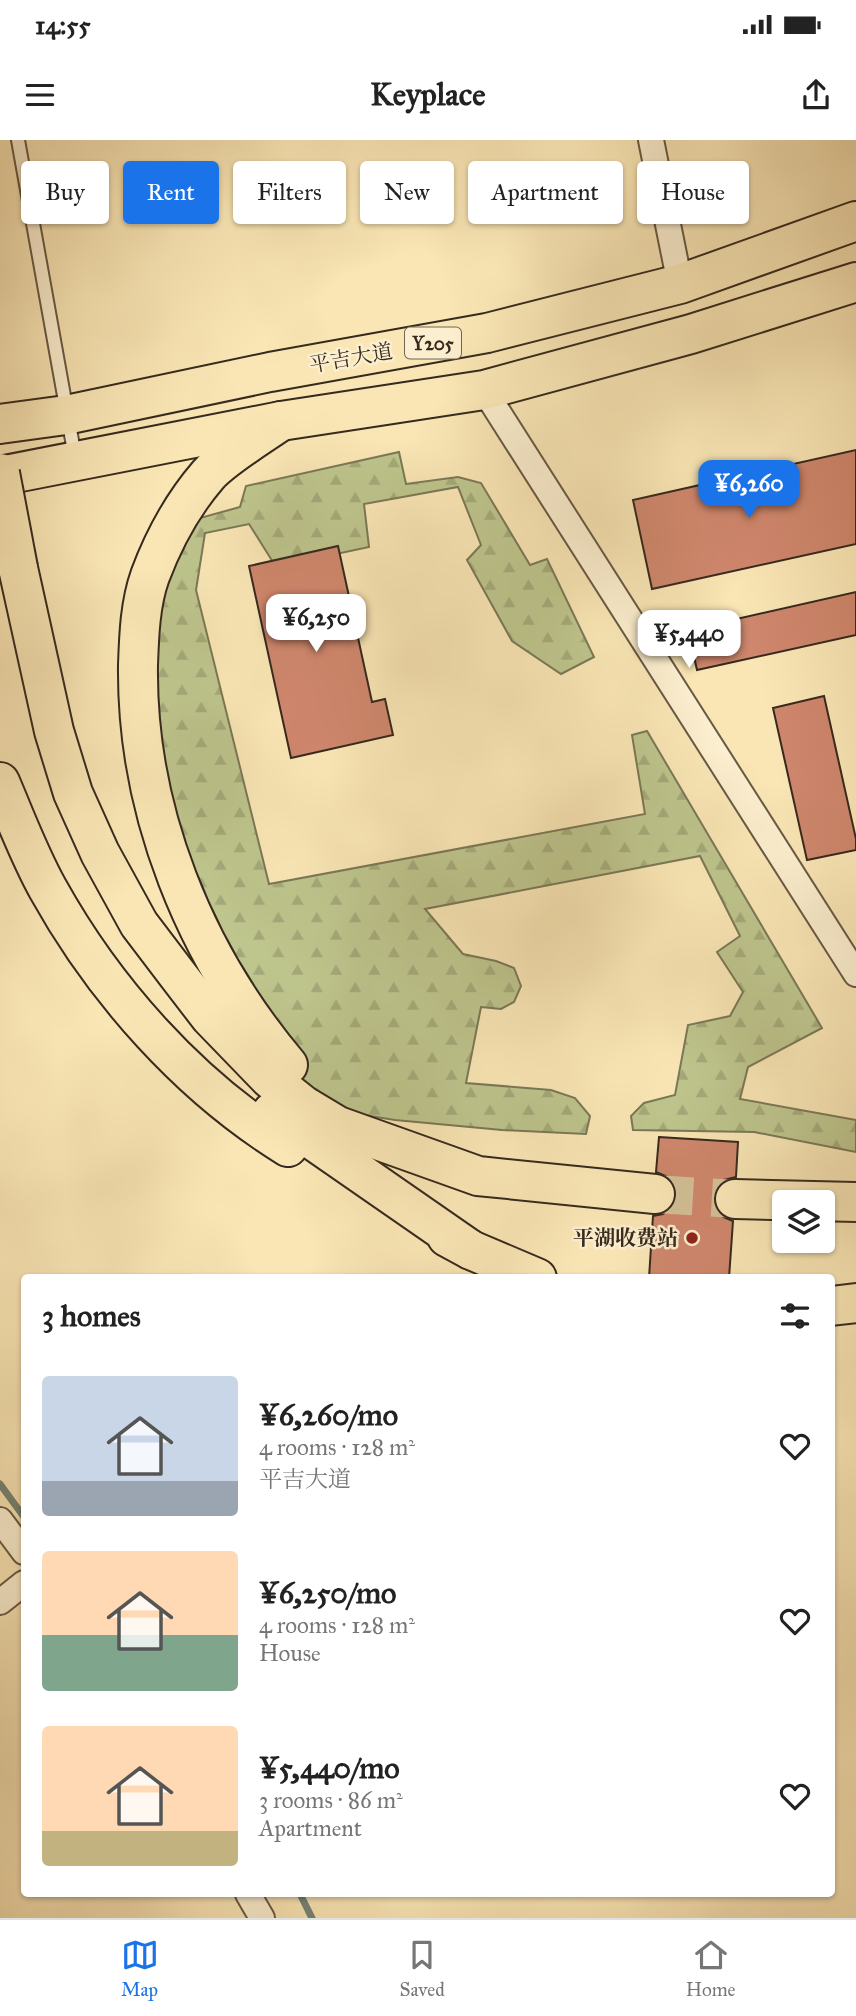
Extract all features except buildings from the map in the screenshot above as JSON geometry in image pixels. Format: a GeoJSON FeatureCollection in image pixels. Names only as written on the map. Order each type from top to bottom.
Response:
{"type":"FeatureCollection","features":[{"type":"Feature","properties":{"kind":"main road","name":"平吉大道"},"geometry":{"type":"LineString","coordinates":[[0,424],[66,415],[270,372],[487,334],[680,284],[856,221]]}},
{"type":"Feature","properties":{"kind":"main road"},"geometry":{"type":"LineString","coordinates":[[655,1194],[478,1176],[338,1126],[303,1105],[269,1078],[210,1017],[139,924],[100,853],[73,793],[54,730],[0,475],[281,421],[484,390],[691,334],[856,282]]}},
{"type":"Feature","properties":{"kind":"main road"},"geometry":{"type":"LineString","coordinates":[[281,421],[209,474],[174,523],[149,578],[139,631],[138,688],[142,741],[151,794],[168,850],[193,915],[223,976],[257,1028],[295,1074],[338,1110],[373,1131],[478,1176]]}},
{"type":"Feature","properties":{"kind":"main road"},"geometry":{"type":"LineString","coordinates":[[0,604],[30,737],[50,802],[77,864],[118,937],[191,1034],[252,1096],[289,1126],[471,1250]]}},
{"type":"Feature","properties":{"kind":"main road"},"geometry":{"type":"LineString","coordinates":[[0,782],[48,888],[95,962],[133,1012],[169,1052],[211,1090],[268,1135],[358,1189],[471,1250],[528,1274]]}},
{"type":"Feature","properties":{"kind":"main road"},"geometry":{"type":"LineString","coordinates":[[734,1199],[856,1202]]}},
{"type":"Feature","properties":{"kind":"main road"},"geometry":{"type":"LineString","coordinates":[[835,1306],[856,1303]]}},
{"type":"Feature","properties":{"kind":"street"},"geometry":{"type":"LineString","coordinates":[[651,140],[680,284]]}},
{"type":"Feature","properties":{"kind":"street"},"geometry":{"type":"LineString","coordinates":[[484,390],[856,974]]}},
{"type":"Feature","properties":{"kind":"street"},"geometry":{"type":"LineString","coordinates":[[0,1520],[21,1548]]}},
{"type":"Feature","properties":{"kind":"street"},"geometry":{"type":"LineString","coordinates":[[0,1602],[21,1585]]}},
{"type":"Feature","properties":{"kind":"street"},"geometry":{"type":"LineString","coordinates":[[250,1897],[262,1918]]}},
{"type":"Feature","properties":{"kind":"lane"},"geometry":{"type":"LineString","coordinates":[[18,140],[76,461]]}},
{"type":"Feature","properties":{"kind":"green space"},"geometry":{"type":"Polygon","coordinates":[[[399,452],[406,484],[458,477],[481,483],[530,565],[547,559],[594,657],[561,674],[512,641],[467,560],[481,545],[458,487],[364,504],[369,547],[276,567],[249,524],[205,533],[196,590],[269,884],[645,814],[632,735],[647,731],[822,1028],[748,1067],[740,1099],[856,1120],[856,1152],[754,1132],[633,1130],[631,1116],[644,1103],[675,1095],[688,1025],[730,1016],[743,992],[717,952],[740,936],[700,856],[425,909],[463,954],[514,968],[521,986],[514,1002],[501,1009],[481,1007],[466,1083],[551,1090],[575,1098],[590,1116],[586,1134],[502,1130],[351,1113],[311,1091],[233,1009],[130,667],[189,521],[240,507],[246,486],[399,452]]]}},
{"type":"Feature","properties":{"kind":"waterway"},"geometry":{"type":"LineString","coordinates":[[0,1484],[21,1513]]}},
{"type":"Feature","properties":{"kind":"waterway"},"geometry":{"type":"LineString","coordinates":[[302,1897],[312,1918]]}},
{"type":"Feature","properties":{"kind":"tunnel"},"geometry":{"type":"LineString","coordinates":[[655,1194],[735,1199]]}},
{"type":"Feature","properties":{"kind":"place","name":"平湖收费站"},"geometry":{"type":"Point","coordinates":[692,1238]}}]}
